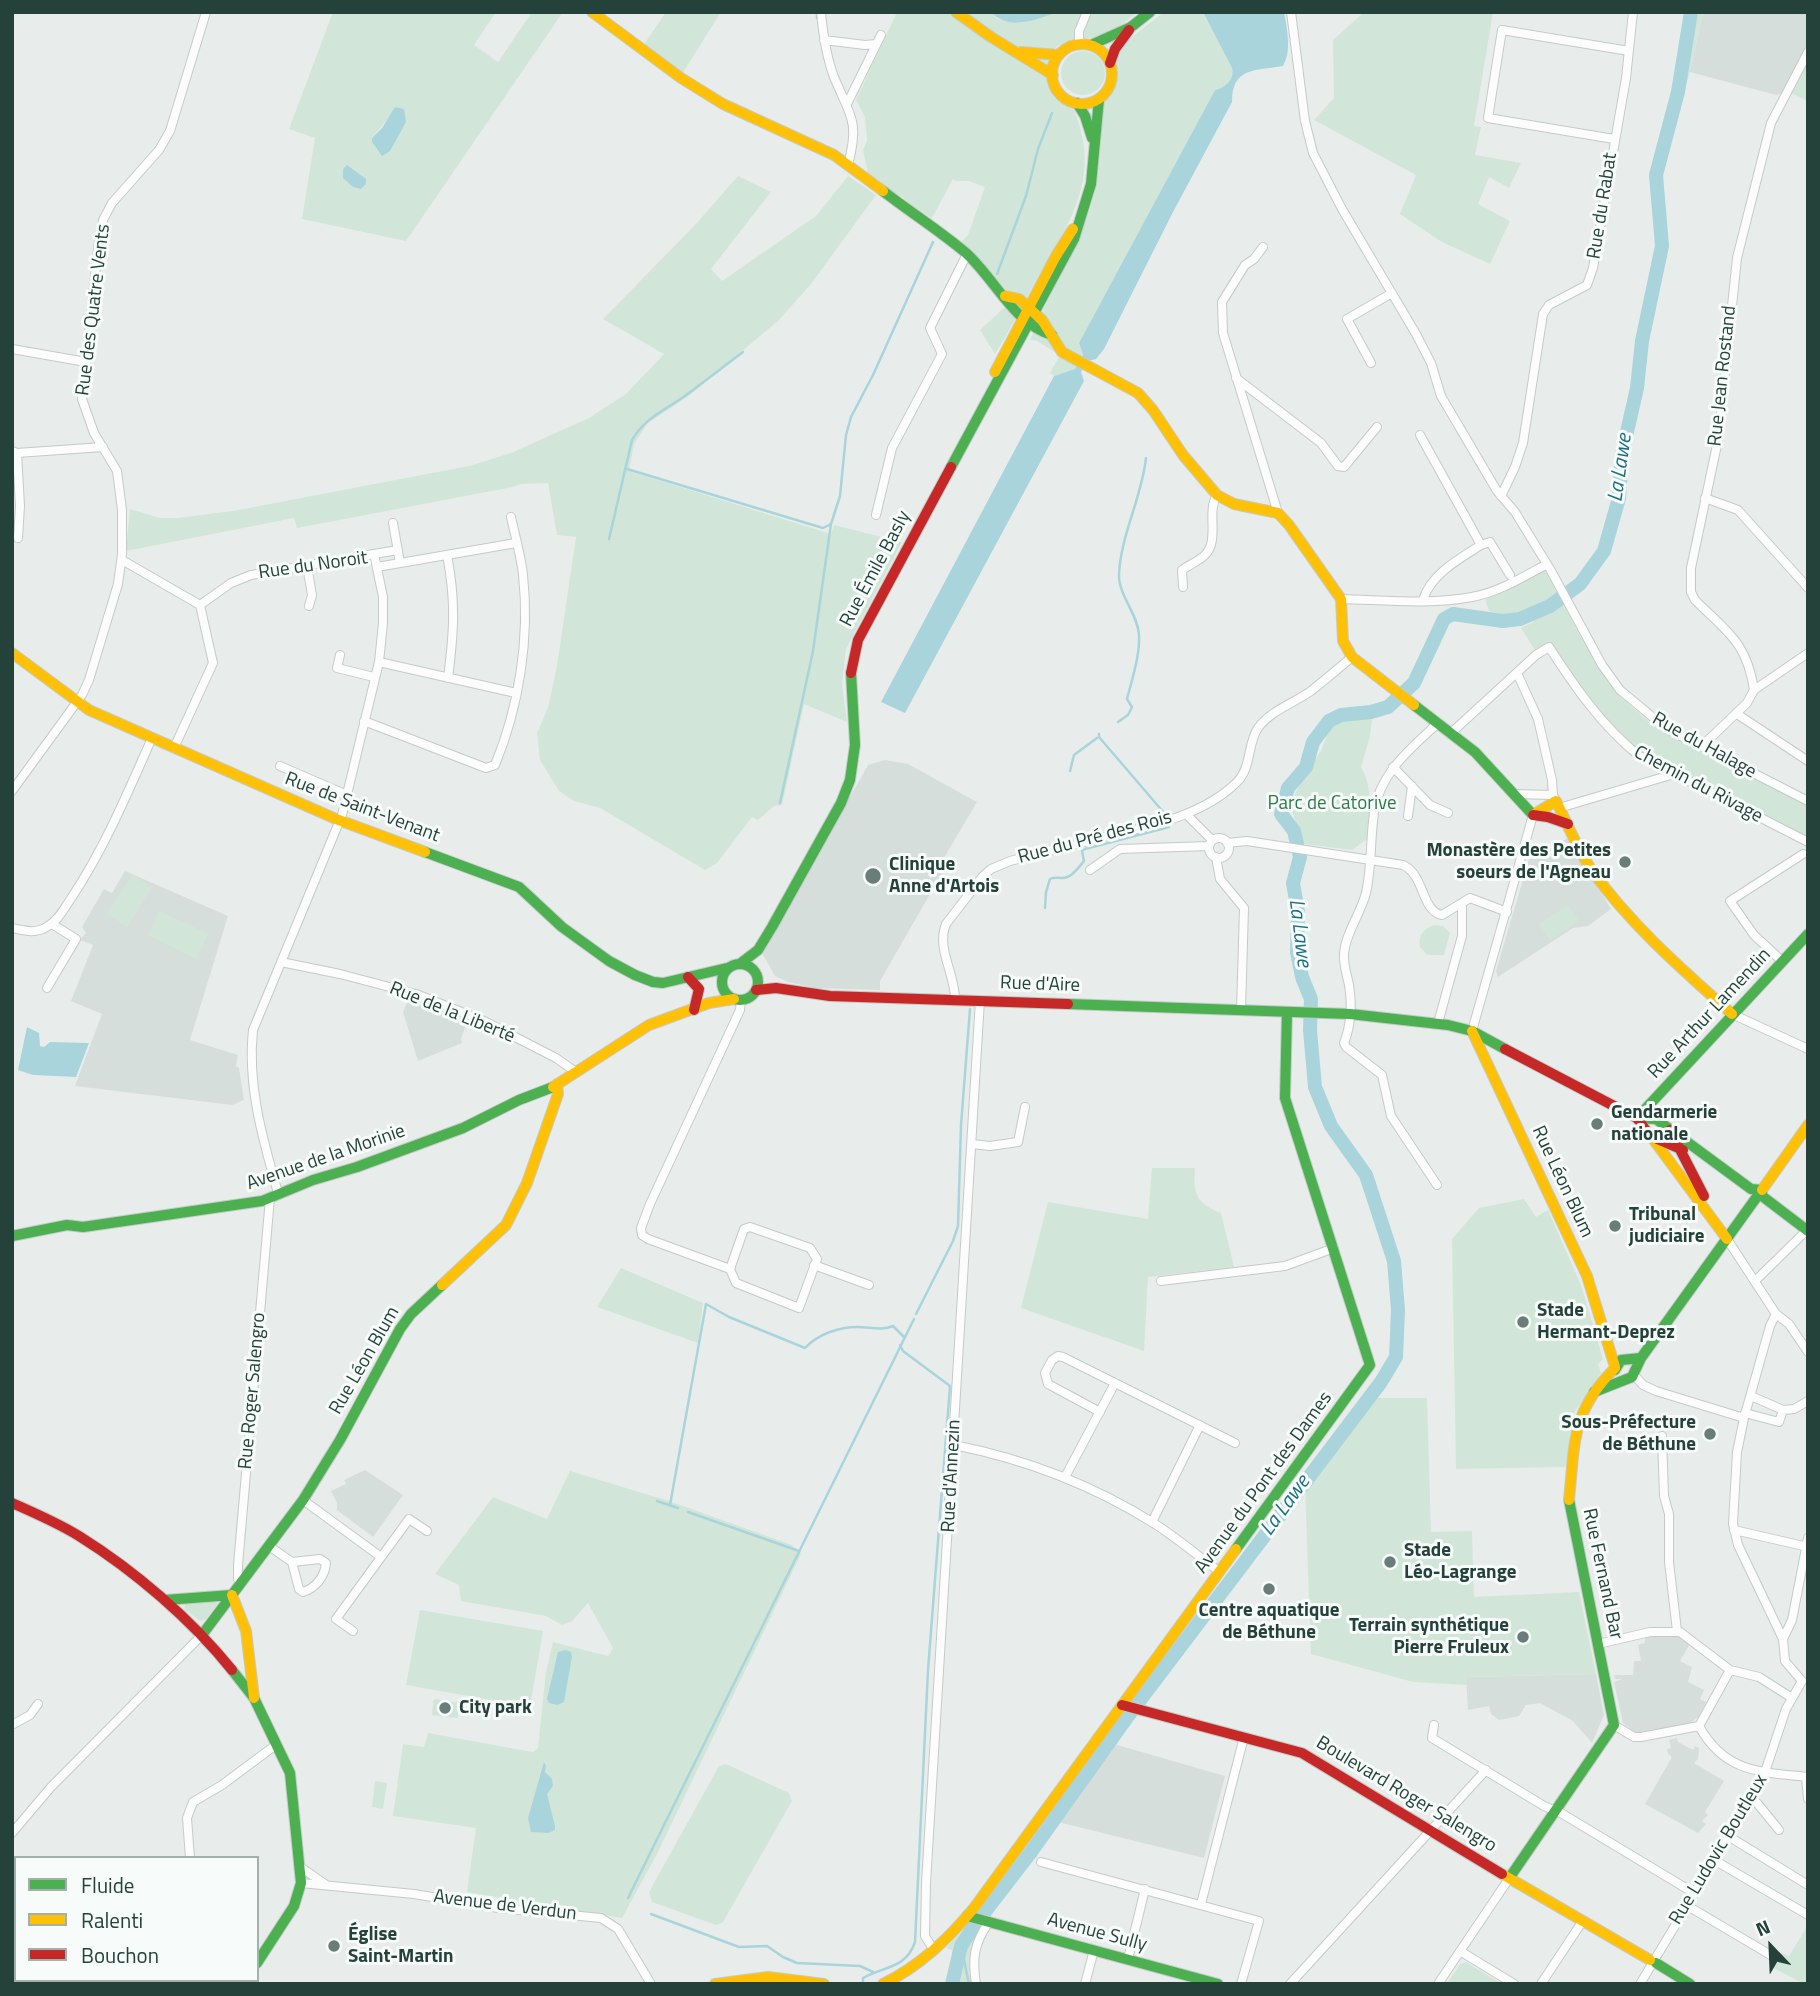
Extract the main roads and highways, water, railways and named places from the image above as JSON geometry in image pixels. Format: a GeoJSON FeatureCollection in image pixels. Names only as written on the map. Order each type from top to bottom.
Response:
{"type":"FeatureCollection","features":[{"type":"Feature","properties":{"kind":"water"},"geometry":{"type":"Polygon","coordinates":[[[991,12],[1058,12],[1015,23],[998,18],[991,12]]]}},
{"type":"Feature","properties":{"kind":"water"},"geometry":{"type":"Polygon","coordinates":[[[1203,12],[1284,12],[1288,40],[1286,60],[1283,66],[1255,70],[1236,82],[1232,102],[1104,349],[1096,359],[1088,361],[1081,372],[1084,381],[905,713],[881,702],[1054,376],[1075,369],[1083,355],[1079,343],[1215,90],[1226,85],[1231,79],[1232,68],[1203,12]]]}},
{"type":"Feature","properties":{"kind":"water"},"geometry":{"type":"Polygon","coordinates":[[[395,107],[404,109],[406,122],[390,151],[382,156],[372,138],[395,107]]]}},
{"type":"Feature","properties":{"kind":"water"},"geometry":{"type":"Polygon","coordinates":[[[347,165],[366,179],[366,184],[361,189],[353,187],[343,178],[343,169],[347,165]]]}},
{"type":"Feature","properties":{"kind":"water"},"geometry":{"type":"Polygon","coordinates":[[[27,1027],[39,1033],[40,1046],[44,1047],[50,1042],[89,1043],[76,1077],[33,1075],[18,1070],[27,1027]]]}},
{"type":"Feature","properties":{"kind":"water"},"geometry":{"type":"Polygon","coordinates":[[[558,1652],[571,1652],[572,1656],[564,1702],[557,1705],[549,1703],[547,1699],[558,1652]]]}},
{"type":"Feature","properties":{"kind":"water"},"geometry":{"type":"Polygon","coordinates":[[[544,1762],[545,1772],[552,1779],[553,1786],[547,1794],[555,1830],[548,1833],[531,1832],[528,1818],[544,1762]]]}},
{"type":"Feature","properties":{"kind":"waterway"},"geometry":{"type":"LineString","coordinates":[[817,12],[817,18]]}},
{"type":"Feature","properties":{"kind":"waterway","name":"La Lawe"},"geometry":{"type":"LineString","coordinates":[[952,1984],[961,1946],[974,1926],[1031,1852],[1128,1716],[1381,1382],[1396,1357],[1398,1310],[1394,1261],[1366,1175],[1331,1126],[1315,1087],[1310,1030],[1311,999],[1302,977],[1297,952],[1298,912],[1293,883],[1300,857],[1294,831],[1281,814],[1288,788],[1306,767],[1313,742],[1329,721],[1341,715],[1388,707],[1414,683],[1444,619],[1453,614],[1503,621],[1520,619],[1550,606],[1580,584],[1604,551],[1619,498],[1622,454],[1637,388],[1642,341],[1662,246],[1656,175],[1678,92],[1691,12]]}},
{"type":"Feature","properties":{"kind":"waterway"},"geometry":{"type":"LineString","coordinates":[[997,274],[1026,196],[1038,149],[1052,113]]}},
{"type":"Feature","properties":{"kind":"waterway"},"geometry":{"type":"LineString","coordinates":[[780,803],[813,651],[831,524],[840,496],[846,435],[851,417],[873,375],[933,242]]}},
{"type":"Feature","properties":{"kind":"waterway"},"geometry":{"type":"LineString","coordinates":[[609,539],[632,440],[642,426],[743,352]]}},
{"type":"Feature","properties":{"kind":"waterway"},"geometry":{"type":"LineString","coordinates":[[1118,722],[1128,715],[1132,707],[1127,699],[1139,643],[1138,627],[1122,589],[1119,574],[1127,530],[1146,458]]}},
{"type":"Feature","properties":{"kind":"waterway"},"geometry":{"type":"LineString","coordinates":[[627,469],[823,528],[831,524]]}},
{"type":"Feature","properties":{"kind":"waterway"},"geometry":{"type":"LineString","coordinates":[[1099,734],[1165,814]]}},
{"type":"Feature","properties":{"kind":"waterway"},"geometry":{"type":"LineString","coordinates":[[1070,771],[1074,755],[1097,738]]}},
{"type":"Feature","properties":{"kind":"waterway"},"geometry":{"type":"LineString","coordinates":[[1045,908],[1050,879],[1065,878],[1074,872],[1084,861],[1082,851],[1085,849],[1169,827]]}},
{"type":"Feature","properties":{"kind":"waterway"},"geometry":{"type":"LineString","coordinates":[[916,1314],[958,1226],[961,1125],[970,1009]]}},
{"type":"Feature","properties":{"kind":"waterway"},"geometry":{"type":"LineString","coordinates":[[670,1505],[706,1304],[729,1317],[805,1348],[822,1335],[851,1327],[880,1329],[893,1326],[904,1337]]}},
{"type":"Feature","properties":{"kind":"waterway"},"geometry":{"type":"LineString","coordinates":[[628,1898],[914,1319]]}},
{"type":"Feature","properties":{"kind":"waterway"},"geometry":{"type":"LineString","coordinates":[[863,1984],[863,1978],[900,1962],[911,1951],[915,1942],[928,1670],[950,1386],[903,1351],[900,1345]]}},
{"type":"Feature","properties":{"kind":"waterway"},"geometry":{"type":"LineString","coordinates":[[657,1501],[678,1508]]}},
{"type":"Feature","properties":{"kind":"waterway"},"geometry":{"type":"LineString","coordinates":[[688,1512],[799,1551]]}},
{"type":"Feature","properties":{"kind":"waterway"},"geometry":{"type":"LineString","coordinates":[[651,1914],[739,1947],[767,1946],[797,1963],[860,1966],[873,1972]]}},
{"type":"Feature","properties":{"kind":"waterway"},"geometry":{"type":"LineString","coordinates":[[961,1946],[969,1984]]}},
{"type":"Feature","properties":{"kind":"place","name":"Monastère des Petites soeurs de l'Agneau"},"geometry":{"type":"Point","coordinates":[1625,862]}},
{"type":"Feature","properties":{"kind":"place","name":"Clinique Anne d'Artois"},"geometry":{"type":"Point","coordinates":[873,876]}},
{"type":"Feature","properties":{"kind":"place","name":"Gendarmerie nationale"},"geometry":{"type":"Point","coordinates":[1597,1124]}},
{"type":"Feature","properties":{"kind":"place","name":"Tribunal judiciaire"},"geometry":{"type":"Point","coordinates":[1615,1226]}},
{"type":"Feature","properties":{"kind":"place","name":"Stade Hermant-Deprez"},"geometry":{"type":"Point","coordinates":[1523,1322]}},
{"type":"Feature","properties":{"kind":"place","name":"Sous-Préfecture de Béthune"},"geometry":{"type":"Point","coordinates":[1710,1434]}},
{"type":"Feature","properties":{"kind":"place","name":"Stade Léo-Lagrange"},"geometry":{"type":"Point","coordinates":[1390,1562]}},
{"type":"Feature","properties":{"kind":"place","name":"Centre aquatique de Béthune"},"geometry":{"type":"Point","coordinates":[1269,1589]}},
{"type":"Feature","properties":{"kind":"place","name":"Terrain synthétique Pierre Fruleux"},"geometry":{"type":"Point","coordinates":[1523,1637]}},
{"type":"Feature","properties":{"kind":"place","name":"City park"},"geometry":{"type":"Point","coordinates":[445,1708]}},
{"type":"Feature","properties":{"kind":"place","name":"Église Saint-Martin"},"geometry":{"type":"Point","coordinates":[334,1946]}},
{"type":"Feature","properties":{"kind":"park label","name":"Parc de Catorive"},"geometry":{"type":"Point","coordinates":[1332,804]}}]}
